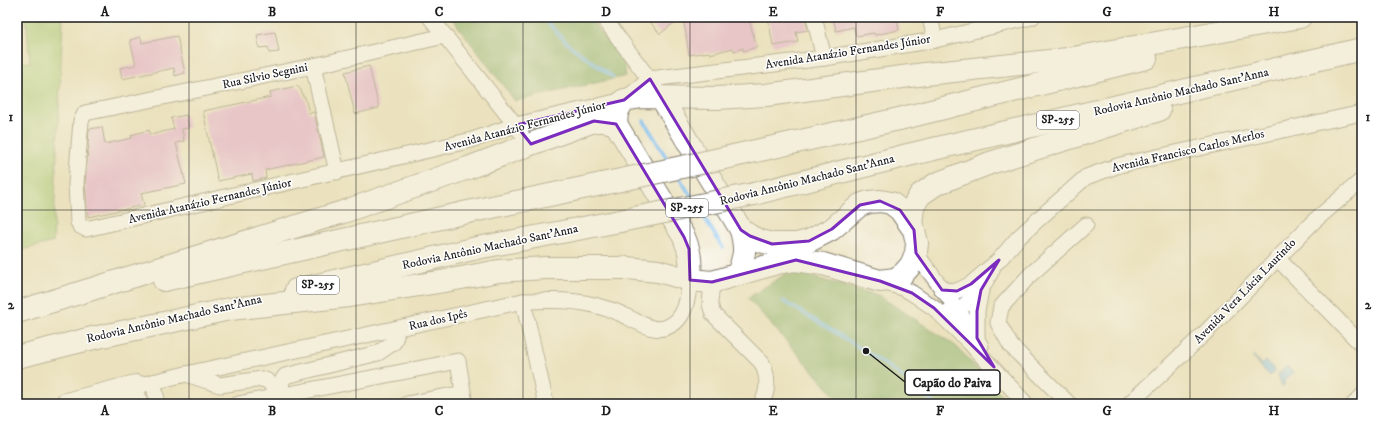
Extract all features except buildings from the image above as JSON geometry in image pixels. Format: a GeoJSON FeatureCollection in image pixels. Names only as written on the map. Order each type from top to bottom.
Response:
{"type":"FeatureCollection","features":[{"type":"Feature","properties":{"kind":"highway"},"geometry":{"type":"LineString","coordinates":[[690,280],[691,265],[689,249],[684,237],[616,124],[617,112],[624,100],[642,97],[656,88],[717,98],[766,95],[925,74],[1068,59],[1300,17]]}},
{"type":"Feature","properties":{"kind":"highway"},"geometry":{"type":"LineString","coordinates":[[17,312],[468,212],[729,157],[899,119],[1315,17]]}},
{"type":"Feature","properties":{"kind":"highway"},"geometry":{"type":"LineString","coordinates":[[911,225],[913,207],[920,195],[936,184],[984,166],[1210,94],[1362,50]]}},
{"type":"Feature","properties":{"kind":"highway","name":"Rodovia Antônio Machado Sant'Anna"},"geometry":{"type":"LineString","coordinates":[[17,357],[477,248],[754,194],[908,155],[1362,50]]}},
{"type":"Feature","properties":{"kind":"highway"},"geometry":{"type":"LineString","coordinates":[[656,88],[741,230],[745,256],[738,274]]}},
{"type":"Feature","properties":{"kind":"highway"},"geometry":{"type":"LineString","coordinates":[[17,312],[343,212],[468,168],[594,121],[604,121],[616,124]]}},
{"type":"Feature","properties":{"kind":"highway"},"geometry":{"type":"LineString","coordinates":[[84,340],[230,309],[349,296],[499,271],[545,268],[626,268],[658,271],[690,280],[712,282],[777,263],[796,260],[823,264],[880,281],[895,280],[903,274],[911,265],[916,254],[917,243],[914,230],[911,225],[900,210],[891,203],[880,201],[860,205],[832,229],[809,241],[797,244],[772,244],[760,241],[741,230]]}},
{"type":"Feature","properties":{"kind":"highway"},"geometry":{"type":"LineString","coordinates":[[66,404],[143,391]]}},
{"type":"Feature","properties":{"kind":"street"},"geometry":{"type":"LineString","coordinates":[[430,17],[531,144]]}},
{"type":"Feature","properties":{"kind":"street"},"geometry":{"type":"LineString","coordinates":[[603,17],[656,88]]}},
{"type":"Feature","properties":{"kind":"street"},"geometry":{"type":"LineString","coordinates":[[814,17],[824,58]]}},
{"type":"Feature","properties":{"kind":"street"},"geometry":{"type":"LineString","coordinates":[[930,17],[935,40]]}},
{"type":"Feature","properties":{"kind":"street","name":"Avenida Atanázio Fernandes Júnior"},"geometry":{"type":"LineString","coordinates":[[656,88],[935,40],[1032,17]]}},
{"type":"Feature","properties":{"kind":"street","name":"Rua Silvio Segnini"},"geometry":{"type":"LineString","coordinates":[[86,229],[80,226],[78,222],[76,183],[81,121],[85,113],[312,66],[444,36]]}},
{"type":"Feature","properties":{"kind":"street"},"geometry":{"type":"LineString","coordinates":[[312,66],[337,172]]}},
{"type":"Feature","properties":{"kind":"street","name":"Avenida Atanázio Fernandes Júnior"},"geometry":{"type":"LineString","coordinates":[[86,229],[472,140],[516,125],[624,100]]}},
{"type":"Feature","properties":{"kind":"street","name":"Avenida Francisco Carlos Merlos"},"geometry":{"type":"LineString","coordinates":[[999,260],[1018,238],[1086,177],[1120,165],[1362,113]]}},
{"type":"Feature","properties":{"kind":"street","name":"Avenida Vera Lúcia Laurindo"},"geometry":{"type":"LineString","coordinates":[[1129,404],[1205,333],[1313,222],[1362,180]]}},
{"type":"Feature","properties":{"kind":"street"},"geometry":{"type":"LineString","coordinates":[[1069,404],[1011,346],[998,323],[1001,307],[1030,274],[1086,225]]}},
{"type":"Feature","properties":{"kind":"street"},"geometry":{"type":"LineString","coordinates":[[916,254],[978,338],[994,367]]}},
{"type":"Feature","properties":{"kind":"street"},"geometry":{"type":"LineString","coordinates":[[1277,258],[1362,345]]}},
{"type":"Feature","properties":{"kind":"street"},"geometry":{"type":"LineString","coordinates":[[934,308],[958,311],[980,290],[999,260]]}},
{"type":"Feature","properties":{"kind":"street"},"geometry":{"type":"LineString","coordinates":[[942,290],[957,291],[971,284],[999,260]]}},
{"type":"Feature","properties":{"kind":"street","name":"Rua dos Ipês"},"geometry":{"type":"LineString","coordinates":[[143,391],[186,374],[395,330],[523,301],[554,300],[586,303],[626,316],[639,324],[655,328],[667,328],[678,320],[684,309],[688,299],[690,280]]}},
{"type":"Feature","properties":{"kind":"street"},"geometry":{"type":"LineString","coordinates":[[880,281],[903,288],[934,308],[994,367],[1026,404]]}},
{"type":"Feature","properties":{"kind":"street"},"geometry":{"type":"LineString","coordinates":[[712,282],[710,304],[713,314],[758,358],[764,368],[766,393],[761,404]]}},
{"type":"Feature","properties":{"kind":"street"},"geometry":{"type":"LineString","coordinates":[[978,338],[977,311],[980,290]]}},
{"type":"Feature","properties":{"kind":"street"},"geometry":{"type":"LineString","coordinates":[[523,301],[546,404]]}},
{"type":"Feature","properties":{"kind":"street"},"geometry":{"type":"LineString","coordinates":[[279,395],[281,383],[285,376],[378,354],[394,342],[396,336],[395,330]]}},
{"type":"Feature","properties":{"kind":"street"},"geometry":{"type":"LineString","coordinates":[[238,404],[458,361],[464,399],[407,404]]}},
{"type":"Feature","properties":{"kind":"street"},"geometry":{"type":"LineString","coordinates":[[186,374],[220,385],[267,380],[279,395]]}},
{"type":"Feature","properties":{"kind":"street"},"geometry":{"type":"LineString","coordinates":[[143,391],[158,404]]}},
{"type":"Feature","properties":{"kind":"street"},"geometry":{"type":"LineString","coordinates":[[1354,404],[1362,396]]}},
{"type":"Feature","properties":{"kind":"highlighted area"},"geometry":{"type":"Polygon","coordinates":[[[650,79],[741,230],[750,236],[772,244],[809,241],[832,229],[860,205],[880,201],[900,210],[914,230],[916,253],[942,290],[957,291],[971,284],[999,260],[981,290],[977,311],[977,338],[994,367],[934,308],[912,293],[880,281],[796,260],[712,282],[690,280],[689,249],[684,237],[616,124],[594,121],[531,144],[516,125],[624,100],[650,79]]]}},
{"type":"Feature","properties":{"kind":"green space"},"geometry":{"type":"Polygon","coordinates":[[[26,17],[63,17],[53,242],[17,251],[17,63],[30,62],[26,17]]]}},
{"type":"Feature","properties":{"kind":"green space"},"geometry":{"type":"Polygon","coordinates":[[[451,17],[589,17],[624,63],[626,76],[515,101],[451,17]]]}},
{"type":"Feature","properties":{"kind":"green space"},"geometry":{"type":"Polygon","coordinates":[[[790,271],[878,295],[956,346],[1011,404],[842,404],[748,298],[790,271]]]}},
{"type":"Feature","properties":{"kind":"water"},"geometry":{"type":"Polygon","coordinates":[[[1254,356],[1262,365],[1266,361],[1276,371],[1270,376],[1253,358],[1254,356]]]}},
{"type":"Feature","properties":{"kind":"water"},"geometry":{"type":"Polygon","coordinates":[[[1287,366],[1294,373],[1284,381],[1284,386],[1282,387],[1278,374],[1287,366]]]}},
{"type":"Feature","properties":{"kind":"waterway"},"geometry":{"type":"LineString","coordinates":[[542,17],[569,45],[613,77]]}},
{"type":"Feature","properties":{"kind":"waterway"},"geometry":{"type":"LineString","coordinates":[[644,121],[669,162]]}},
{"type":"Feature","properties":{"kind":"waterway"},"geometry":{"type":"LineString","coordinates":[[678,176],[693,199]]}},
{"type":"Feature","properties":{"kind":"waterway"},"geometry":{"type":"LineString","coordinates":[[700,211],[723,248]]}},
{"type":"Feature","properties":{"kind":"waterway"},"geometry":{"type":"LineString","coordinates":[[783,301],[842,336],[881,362],[900,375],[935,404]]}},
{"type":"Feature","properties":{"kind":"place","name":"Capão do Paiva"},"geometry":{"type":"Point","coordinates":[866,351]}}]}
